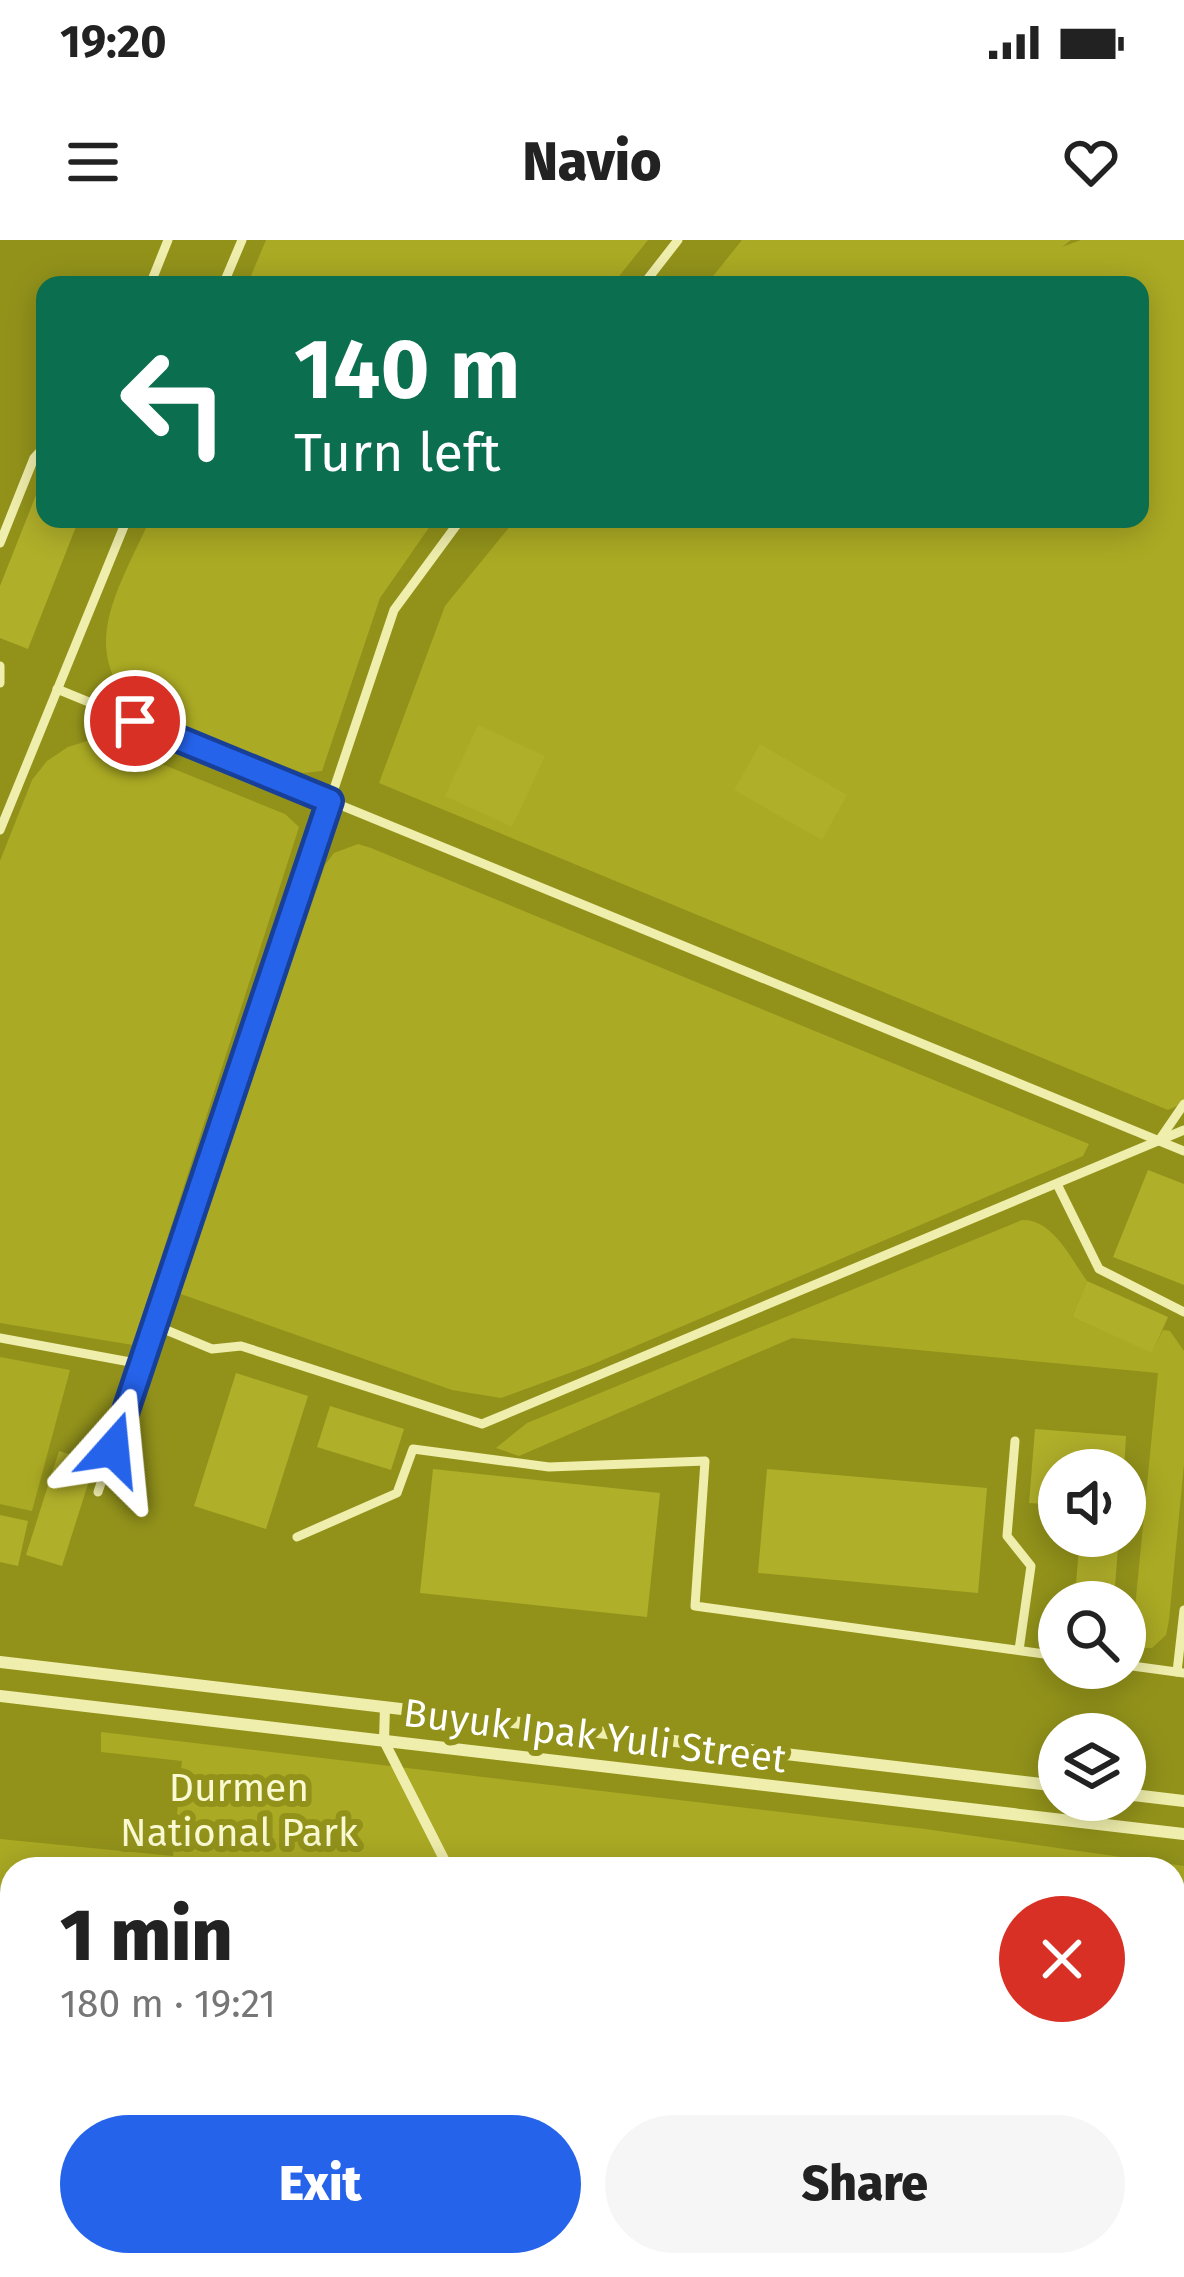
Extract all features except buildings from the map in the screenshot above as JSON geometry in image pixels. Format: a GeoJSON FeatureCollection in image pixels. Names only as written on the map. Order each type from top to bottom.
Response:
{"type":"FeatureCollection","features":[{"type":"Feature","properties":{"kind":"street","name":"Buyuk Ipak Yuli Street"},"geometry":{"type":"LineString","coordinates":[[0,1662],[1038,1784]]}},
{"type":"Feature","properties":{"kind":"street","name":"Buyuk Ipak Yuli Street"},"geometry":{"type":"LineString","coordinates":[[0,1696],[1184,1834]]}},
{"type":"Feature","properties":{"kind":"street"},"geometry":{"type":"LineString","coordinates":[[385,1707],[384,1741],[443,1857]]}},
{"type":"Feature","properties":{"kind":"street"},"geometry":{"type":"LineString","coordinates":[[1146,1796],[1184,1801]]}},
{"type":"Feature","properties":{"kind":"lane"},"geometry":{"type":"LineString","coordinates":[[154,276],[168,240]]}},
{"type":"Feature","properties":{"kind":"lane"},"geometry":{"type":"LineString","coordinates":[[228,276],[242,240]]}},
{"type":"Feature","properties":{"kind":"lane"},"geometry":{"type":"LineString","coordinates":[[650,276],[678,240]]}},
{"type":"Feature","properties":{"kind":"lane"},"geometry":{"type":"LineString","coordinates":[[0,543],[36,456]]}},
{"type":"Feature","properties":{"kind":"lane"},"geometry":{"type":"LineString","coordinates":[[0,830],[123,528]]}},
{"type":"Feature","properties":{"kind":"lane"},"geometry":{"type":"LineString","coordinates":[[98,1492],[394,610],[454,528]]}},
{"type":"Feature","properties":{"kind":"lane"},"geometry":{"type":"LineString","coordinates":[[0,666],[0,683]]}},
{"type":"Feature","properties":{"kind":"lane"},"geometry":{"type":"LineString","coordinates":[[57,689],[1184,1151]]}},
{"type":"Feature","properties":{"kind":"lane"},"geometry":{"type":"LineString","coordinates":[[1159,1141],[1184,1104]]}},
{"type":"Feature","properties":{"kind":"lane"},"geometry":{"type":"LineString","coordinates":[[154,1325],[212,1349],[241,1346],[482,1424],[1184,1130]]}},
{"type":"Feature","properties":{"kind":"lane"},"geometry":{"type":"LineString","coordinates":[[1057,1184],[1099,1270],[1184,1312]]}},
{"type":"Feature","properties":{"kind":"lane"},"geometry":{"type":"LineString","coordinates":[[0,1338],[141,1364]]}},
{"type":"Feature","properties":{"kind":"lane"},"geometry":{"type":"LineString","coordinates":[[1015,1441],[1007,1536],[1030,1566],[1018,1650]]}},
{"type":"Feature","properties":{"kind":"lane"},"geometry":{"type":"LineString","coordinates":[[297,1537],[397,1493],[413,1449],[549,1467],[705,1461],[695,1606],[1038,1653]]}},
{"type":"Feature","properties":{"kind":"lane"},"geometry":{"type":"LineString","coordinates":[[1146,1668],[1180,1672],[1184,1610]]}},
{"type":"Feature","properties":{"kind":"green space"},"geometry":{"type":"Polygon","coordinates":[[[266,240],[648,240],[619,276],[251,276],[266,240]]]}},
{"type":"Feature","properties":{"kind":"green space"},"geometry":{"type":"Polygon","coordinates":[[[742,240],[1071,240],[1062,247],[1081,240],[1184,240],[1184,1103],[1168,1110],[379,783],[445,606],[509,528],[1149,528],[1149,276],[713,276],[742,240]]]}},
{"type":"Feature","properties":{"kind":"green space"},"geometry":{"type":"Polygon","coordinates":[[[146,528],[429,528],[380,598],[322,771],[303,773],[186,731],[130,702],[112,674],[106,642],[122,579],[146,528]]]}},
{"type":"Feature","properties":{"kind":"green space"},"geometry":{"type":"Polygon","coordinates":[[[87,741],[110,743],[285,814],[299,827],[133,1345],[0,1323],[0,861],[32,780],[47,761],[87,741]]]}},
{"type":"Feature","properties":{"kind":"green space"},"geometry":{"type":"Polygon","coordinates":[[[358,844],[1089,1144],[1083,1156],[591,1365],[501,1398],[452,1390],[178,1293],[325,865],[334,853],[358,844]]]}},
{"type":"Feature","properties":{"kind":"green space"},"geometry":{"type":"Polygon","coordinates":[[[1022,1220],[1033,1221],[1052,1233],[1087,1281],[1072,1317],[1152,1352],[1163,1330],[1170,1331],[1184,1351],[1184,1464],[1166,1635],[1146,1648],[1146,1581],[1138,1581],[1140,1557],[1146,1557],[1146,1495],[1158,1373],[792,1338],[519,1456],[496,1448],[527,1423],[1022,1220]]]}},
{"type":"Feature","properties":{"kind":"green space"},"geometry":{"type":"Polygon","coordinates":[[[0,1357],[70,1370],[32,1511],[0,1504],[0,1357]]]}},
{"type":"Feature","properties":{"kind":"green space","name":"Durmen National Park"},"geometry":{"type":"Polygon","coordinates":[[[101,1732],[925,1829],[1121,1857],[0,1857],[0,1839],[173,1856],[182,1761],[101,1752],[101,1732]]]}},
{"type":"Feature","properties":{"kind":"route"},"geometry":{"type":"LineString","coordinates":[[113,1449],[330,801],[135,721]]}}]}
